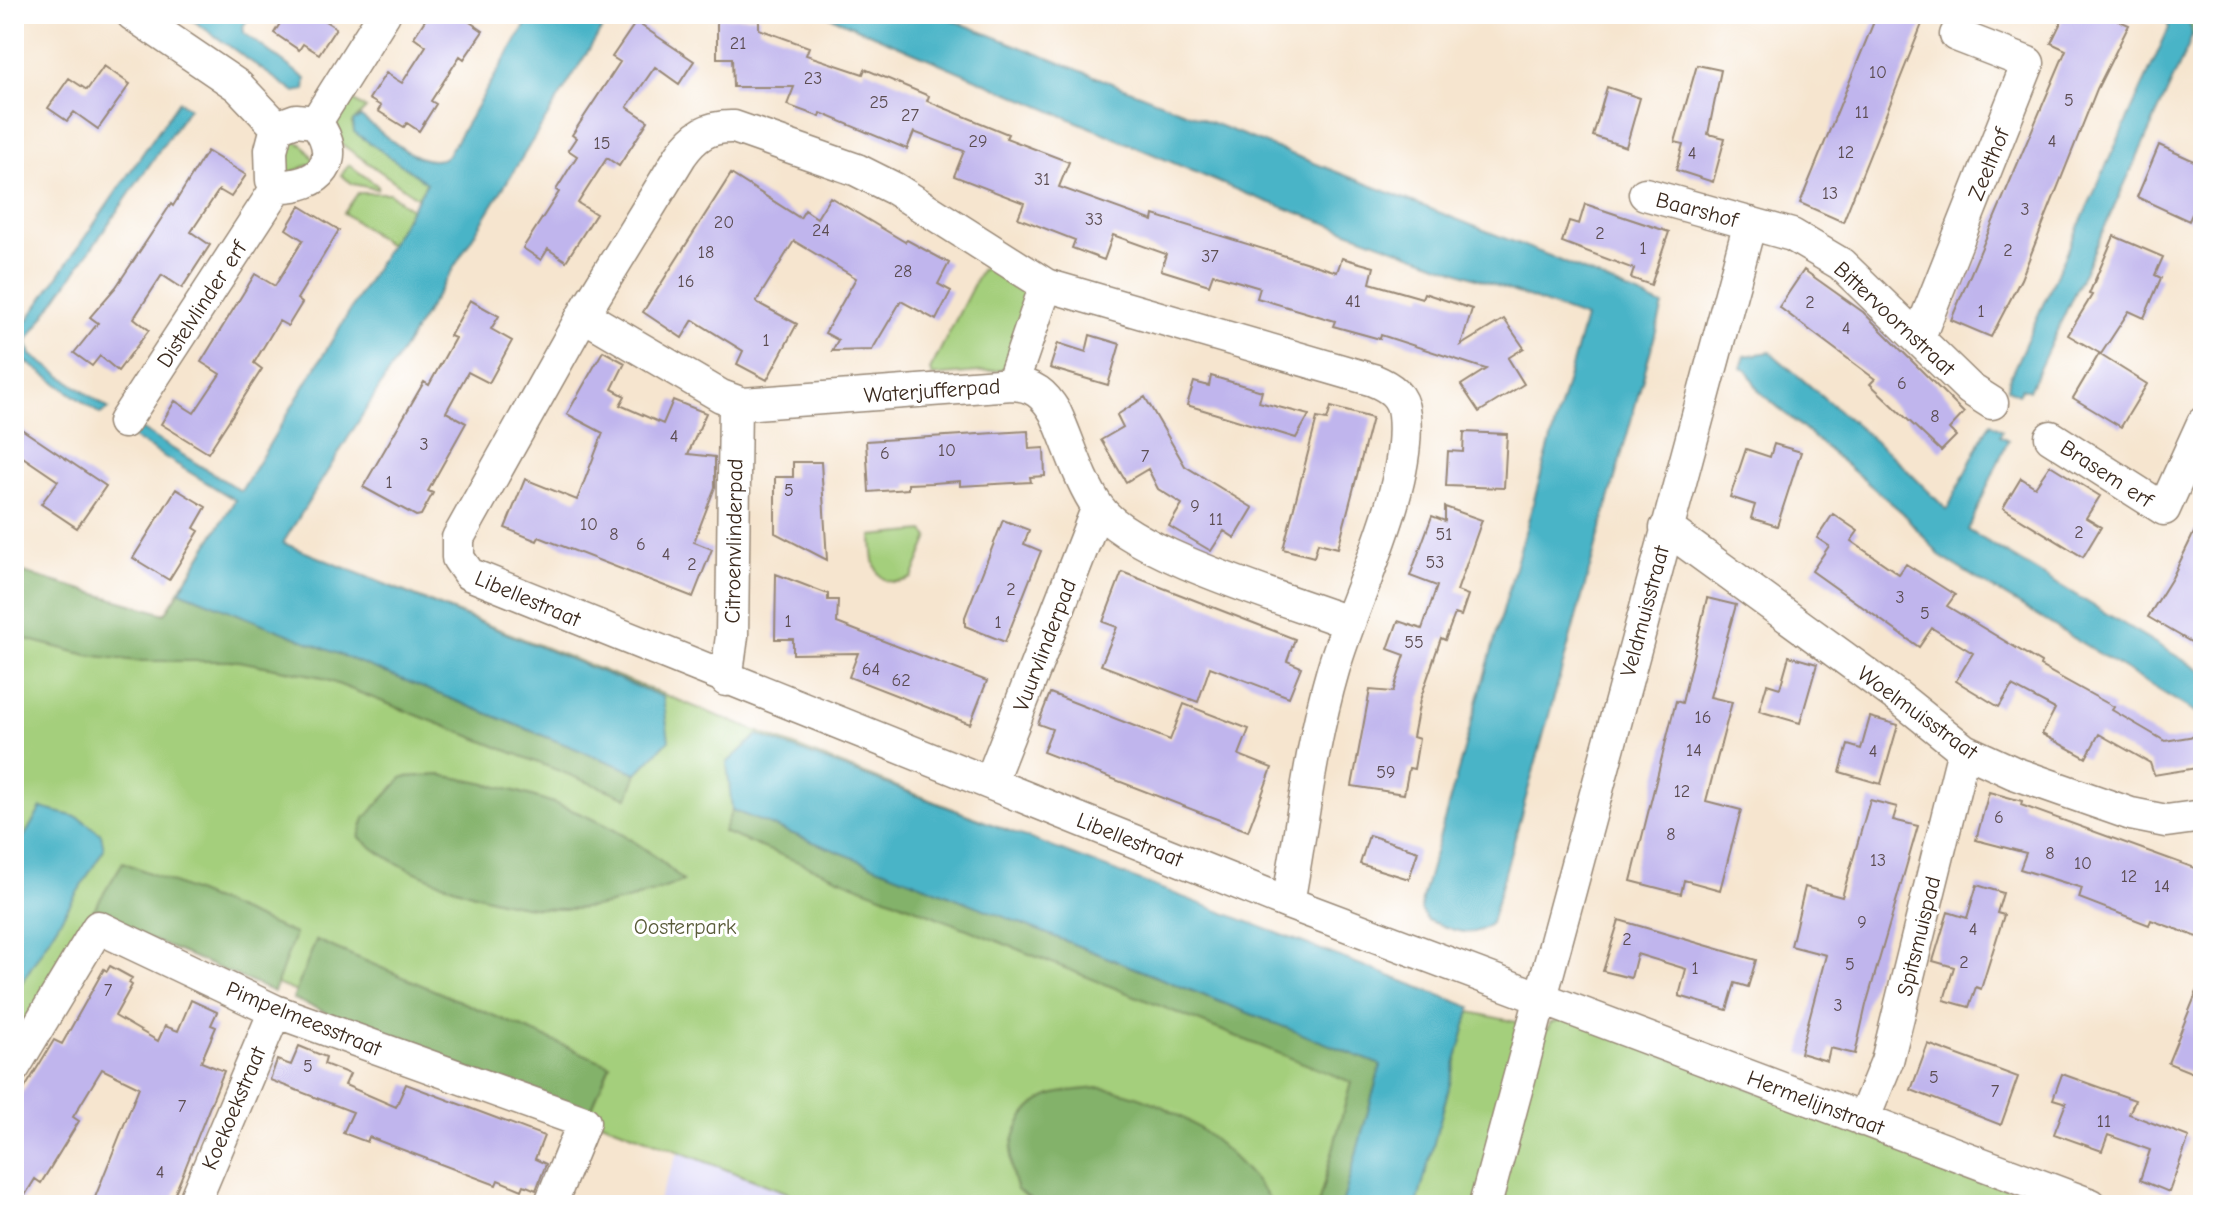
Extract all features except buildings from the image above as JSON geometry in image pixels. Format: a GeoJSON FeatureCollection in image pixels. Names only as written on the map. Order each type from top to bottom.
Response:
{"type":"FeatureCollection","features":[{"type":"Feature","properties":{"kind":"street"},"geometry":{"type":"LineString","coordinates":[[132,14],[238,86],[277,127]]}},
{"type":"Feature","properties":{"kind":"street"},"geometry":{"type":"LineString","coordinates":[[316,122],[384,14]]}},
{"type":"Feature","properties":{"kind":"street","name":"Zeelthof"},"geometry":{"type":"LineString","coordinates":[[1919,337],[2028,63],[1956,35]]}},
{"type":"Feature","properties":{"kind":"street"},"geometry":{"type":"LineString","coordinates":[[277,127],[296,120],[316,122]]}},
{"type":"Feature","properties":{"kind":"street"},"geometry":{"type":"LineString","coordinates":[[277,127],[270,171],[278,186],[299,187],[316,178],[341,156],[316,122]]}},
{"type":"Feature","properties":{"kind":"street","name":"Libellestraat"},"geometry":{"type":"LineString","coordinates":[[1288,903],[1323,712],[1347,622],[1384,523],[1402,455],[1404,413],[1396,393],[1373,380],[1046,285],[895,189],[857,170],[759,134],[717,127],[701,133],[689,144],[583,315],[458,538],[458,558],[462,567],[478,579],[726,680],[1288,903],[1541,999]]}},
{"type":"Feature","properties":{"kind":"street","name":"Distelvlinder erf"},"geometry":{"type":"LineString","coordinates":[[124,422],[278,186]]}},
{"type":"Feature","properties":{"kind":"street","name":"Baarshof"},"geometry":{"type":"LineString","coordinates":[[1645,194],[1750,223]]}},
{"type":"Feature","properties":{"kind":"street","name":"Bittervoornstraat"},"geometry":{"type":"LineString","coordinates":[[1750,223],[1792,235],[1841,264],[1970,389],[1992,403]]}},
{"type":"Feature","properties":{"kind":"street","name":"Veldmuisstraat"},"geometry":{"type":"LineString","coordinates":[[1485,1205],[1750,223]]}},
{"type":"Feature","properties":{"kind":"street"},"geometry":{"type":"LineString","coordinates":[[1012,384],[1046,285]]}},
{"type":"Feature","properties":{"kind":"street"},"geometry":{"type":"LineString","coordinates":[[583,315],[735,403]]}},
{"type":"Feature","properties":{"kind":"street","name":"Waterjufferpad"},"geometry":{"type":"LineString","coordinates":[[735,403],[762,404],[1012,384],[1031,387],[1046,398],[1098,507],[1121,529],[1161,552],[1347,622]]}},
{"type":"Feature","properties":{"kind":"street","name":"Citroenvlinderpad"},"geometry":{"type":"LineString","coordinates":[[726,680],[732,636],[735,403]]}},
{"type":"Feature","properties":{"kind":"street","name":"Brasem erf"},"geometry":{"type":"LineString","coordinates":[[2051,437],[2164,509],[2203,423]]}},
{"type":"Feature","properties":{"kind":"street","name":"Vuurvlinderpad"},"geometry":{"type":"LineString","coordinates":[[990,783],[1098,507]]}},
{"type":"Feature","properties":{"kind":"street","name":"Woelmuisstraat"},"geometry":{"type":"LineString","coordinates":[[1666,528],[1898,697],[1964,750],[2014,773],[2131,814],[2166,821],[2203,816]]}},
{"type":"Feature","properties":{"kind":"street","name":"Spitsmuispad"},"geometry":{"type":"LineString","coordinates":[[1863,1120],[1887,1061],[1964,750]]}},
{"type":"Feature","properties":{"kind":"street","name":"Pimpelmeesstraat"},"geometry":{"type":"LineString","coordinates":[[14,1067],[98,927],[275,1011],[584,1122],[550,1205]]}},
{"type":"Feature","properties":{"kind":"street","name":"Hermelijnstraat"},"geometry":{"type":"LineString","coordinates":[[1541,999],[2091,1205]]}},
{"type":"Feature","properties":{"kind":"street","name":"Koekoekstraat"},"geometry":{"type":"LineString","coordinates":[[193,1205],[275,1011]]}},
{"type":"Feature","properties":{"kind":"shaded area"},"geometry":{"type":"Polygon","coordinates":[[[679,1151],[820,1205],[656,1205],[679,1151]]]}},
{"type":"Feature","properties":{"kind":"green space"},"geometry":{"type":"Polygon","coordinates":[[[2175,14],[2203,14],[2203,39],[2192,35],[2191,27],[2175,14]]]}},
{"type":"Feature","properties":{"kind":"green space"},"geometry":{"type":"Polygon","coordinates":[[[344,94],[366,109],[352,123],[355,132],[427,182],[418,198],[337,141],[330,119],[344,94]]]}},
{"type":"Feature","properties":{"kind":"green space"},"geometry":{"type":"Polygon","coordinates":[[[289,138],[303,145],[316,162],[287,174],[281,143],[289,138]]]}},
{"type":"Feature","properties":{"kind":"green space"},"geometry":{"type":"Polygon","coordinates":[[[349,165],[378,186],[377,189],[353,184],[341,175],[349,165]]]}},
{"type":"Feature","properties":{"kind":"green space"},"geometry":{"type":"Polygon","coordinates":[[[358,193],[389,193],[411,209],[389,245],[344,213],[358,193]]]}},
{"type":"Feature","properties":{"kind":"green space"},"geometry":{"type":"Polygon","coordinates":[[[990,267],[1026,291],[1029,297],[1003,370],[932,376],[930,370],[981,270],[990,267]]]}},
{"type":"Feature","properties":{"kind":"green space","name":"Oosterpark"},"geometry":{"type":"Polygon","coordinates":[[[223,520],[1461,1010],[1548,1029],[1550,1023],[1568,1018],[2050,1205],[820,1205],[588,1117],[589,1112],[94,909],[14,1040],[14,995],[70,904],[14,891],[14,570],[165,614],[223,520]]]}},
{"type":"Feature","properties":{"kind":"green space"},"geometry":{"type":"Polygon","coordinates":[[[924,531],[929,537],[912,578],[890,582],[883,578],[875,565],[872,536],[924,531]]]}},
{"type":"Feature","properties":{"kind":"green space"},"geometry":{"type":"Polygon","coordinates":[[[14,570],[165,614],[180,591],[637,773],[628,798],[317,676],[238,661],[137,661],[87,655],[14,636],[14,570]]]}},
{"type":"Feature","properties":{"kind":"green space"},"geometry":{"type":"Polygon","coordinates":[[[440,775],[505,788],[570,809],[631,839],[683,881],[651,893],[594,907],[540,908],[512,904],[437,881],[391,860],[359,837],[365,818],[403,777],[440,775]]]}},
{"type":"Feature","properties":{"kind":"green space"},"geometry":{"type":"Polygon","coordinates":[[[732,810],[1381,1065],[1342,1205],[1318,1205],[1351,1082],[723,832],[732,810]]]}},
{"type":"Feature","properties":{"kind":"green space"},"geometry":{"type":"Polygon","coordinates":[[[123,862],[295,934],[274,992],[91,914],[123,862]]]}},
{"type":"Feature","properties":{"kind":"green space"},"geometry":{"type":"Polygon","coordinates":[[[316,940],[610,1065],[588,1117],[293,999],[316,940]]]}},
{"type":"Feature","properties":{"kind":"green space"},"geometry":{"type":"Polygon","coordinates":[[[1102,1088],[1153,1102],[1199,1128],[1240,1164],[1274,1205],[1040,1205],[1017,1190],[1011,1162],[1012,1148],[1015,1135],[1029,1111],[1052,1095],[1102,1088]]]}},
{"type":"Feature","properties":{"kind":"water"},"geometry":{"type":"Polygon","coordinates":[[[184,14],[214,14],[224,19],[235,14],[252,14],[243,26],[244,33],[306,79],[305,90],[294,92],[184,14]]]}},
{"type":"Feature","properties":{"kind":"water"},"geometry":{"type":"Polygon","coordinates":[[[532,14],[611,14],[283,543],[663,697],[669,740],[637,773],[180,591],[235,500],[132,437],[132,433],[139,428],[241,491],[427,183],[354,132],[353,121],[361,117],[414,155],[437,160],[447,156],[532,14]]]}},
{"type":"Feature","properties":{"kind":"water"},"geometry":{"type":"Polygon","coordinates":[[[824,14],[937,14],[1552,257],[1663,306],[1491,923],[1483,929],[1460,932],[1427,920],[1421,910],[1422,899],[1585,318],[1244,193],[824,14]]]}},
{"type":"Feature","properties":{"kind":"water"},"geometry":{"type":"Polygon","coordinates":[[[2153,14],[2175,14],[2189,24],[2192,35],[2188,47],[2029,391],[2022,388],[2018,394],[2008,389],[2010,377],[2169,28],[2167,21],[2153,14]]]}},
{"type":"Feature","properties":{"kind":"water"},"geometry":{"type":"Polygon","coordinates":[[[179,101],[189,108],[27,341],[31,355],[109,409],[100,414],[18,356],[14,340],[179,101]]]}},
{"type":"Feature","properties":{"kind":"water"},"geometry":{"type":"Polygon","coordinates":[[[1770,352],[1897,460],[1947,510],[1986,430],[1991,423],[2002,430],[2000,436],[2008,440],[1968,530],[2203,672],[2203,717],[1941,557],[1903,513],[1759,391],[1747,370],[1741,368],[1745,356],[1770,352]]]}},
{"type":"Feature","properties":{"kind":"water"},"geometry":{"type":"Polygon","coordinates":[[[758,735],[1471,1007],[1417,1205],[1342,1205],[1381,1065],[732,810],[727,763],[758,735]]]}},
{"type":"Feature","properties":{"kind":"water"},"geometry":{"type":"Polygon","coordinates":[[[41,808],[80,818],[101,834],[104,849],[14,995],[14,854],[41,808]]]}}]}
